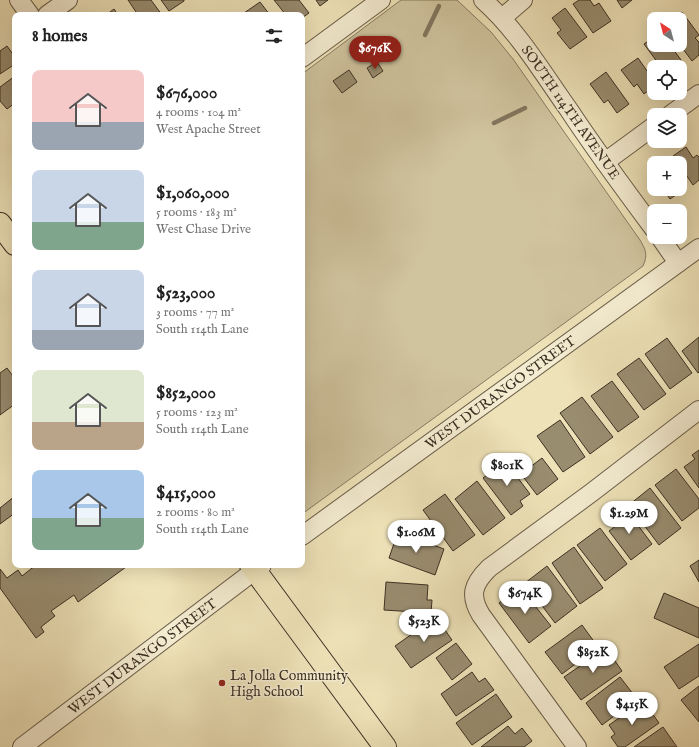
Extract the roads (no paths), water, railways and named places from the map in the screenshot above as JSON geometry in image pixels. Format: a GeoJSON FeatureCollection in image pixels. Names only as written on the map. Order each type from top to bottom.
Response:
{"type":"FeatureCollection","features":[{"type":"Feature","properties":{"kind":"main road"},"geometry":{"type":"LineString","coordinates":[[0,224],[12,240]]}},
{"type":"Feature","properties":{"kind":"main road"},"geometry":{"type":"LineString","coordinates":[[257,568],[385,747]]}},
{"type":"Feature","properties":{"kind":"street"},"geometry":{"type":"LineString","coordinates":[[19,0],[28,12]]}},
{"type":"Feature","properties":{"kind":"street"},"geometry":{"type":"LineString","coordinates":[[51,12],[68,0]]}},
{"type":"Feature","properties":{"kind":"street"},"geometry":{"type":"LineString","coordinates":[[305,56],[380,0]]}},
{"type":"Feature","properties":{"kind":"street","name":"SOUTH 114TH AVENUE"},"geometry":{"type":"LineString","coordinates":[[483,0],[502,18],[534,59],[605,162],[647,219]]}},
{"type":"Feature","properties":{"kind":"street"},"geometry":{"type":"LineString","coordinates":[[502,18],[523,0]]}},
{"type":"Feature","properties":{"kind":"street"},"geometry":{"type":"LineString","coordinates":[[680,108],[699,94]]}},
{"type":"Feature","properties":{"kind":"street"},"geometry":{"type":"LineString","coordinates":[[605,162],[647,131]]}},
{"type":"Feature","properties":{"kind":"street"},"geometry":{"type":"LineString","coordinates":[[665,244],[678,263]]}},
{"type":"Feature","properties":{"kind":"street","name":"WEST DURANGO STREET"},"geometry":{"type":"LineString","coordinates":[[305,534],[699,248]]}},
{"type":"Feature","properties":{"kind":"street"},"geometry":{"type":"LineString","coordinates":[[577,747],[481,615],[474,599],[474,590],[477,581],[490,568],[699,410]]}},
{"type":"Feature","properties":{"kind":"street","name":"WEST DURANGO STREET"},"geometry":{"type":"LineString","coordinates":[[22,747],[255,568]]}},
{"type":"Feature","properties":{"kind":"waterway"},"geometry":{"type":"LineString","coordinates":[[425,35],[439,6]]}},
{"type":"Feature","properties":{"kind":"waterway"},"geometry":{"type":"LineString","coordinates":[[494,123],[525,108]]}},
{"type":"Feature","properties":{"kind":"place","name":"La Jolla Community High School"},"geometry":{"type":"Point","coordinates":[222,683]}}]}
